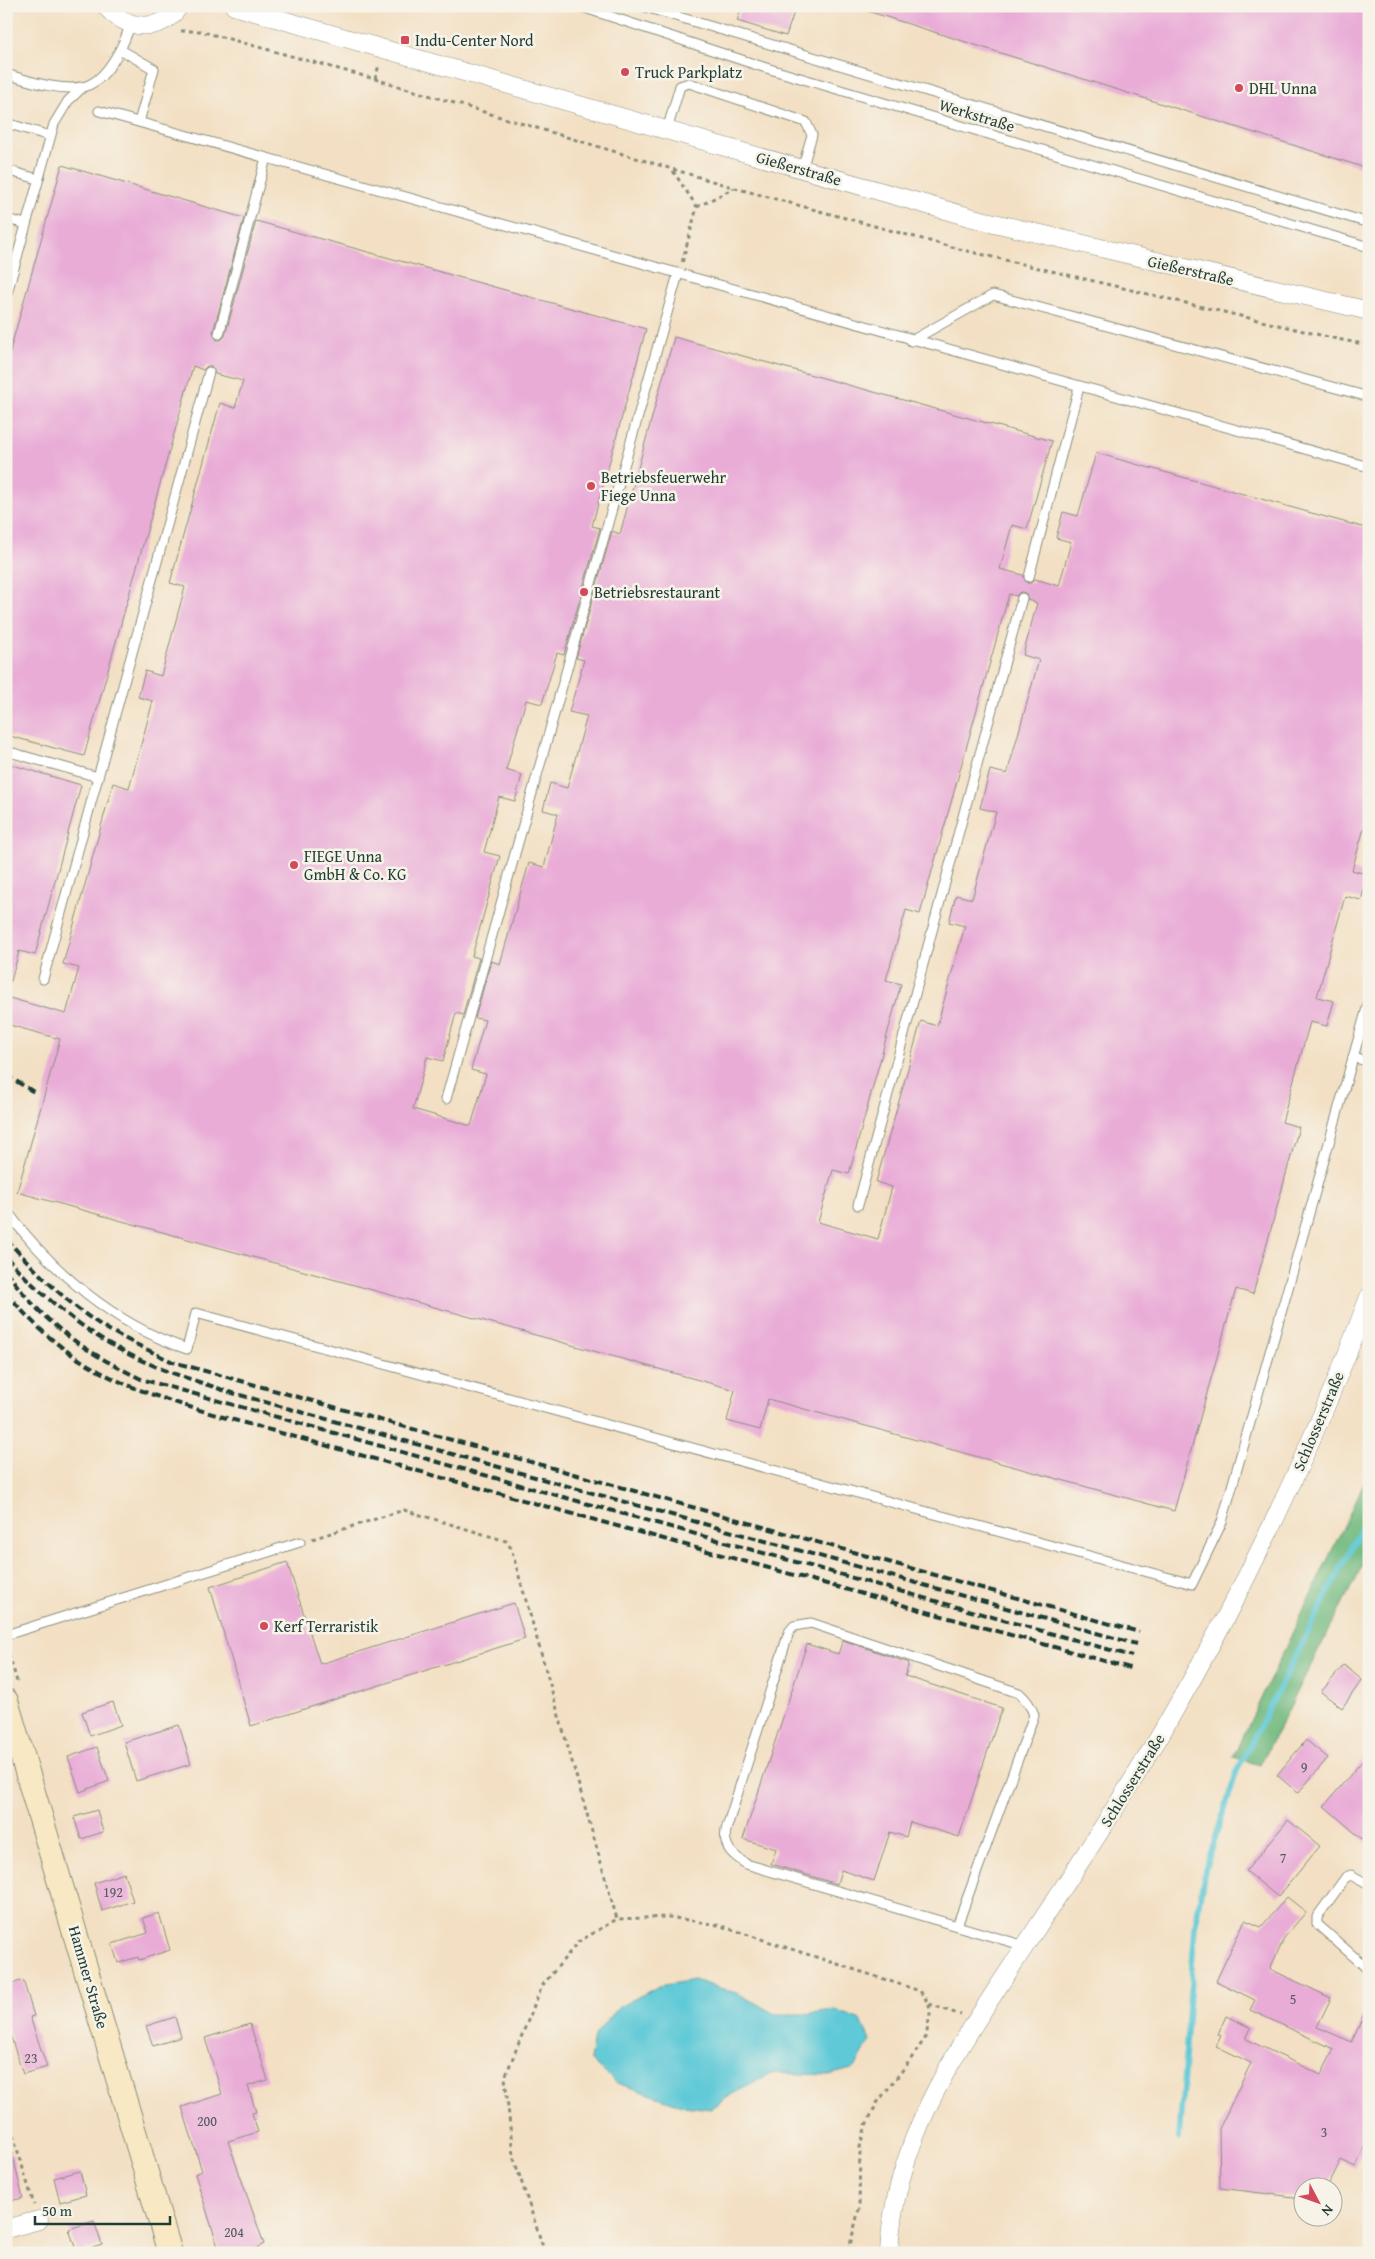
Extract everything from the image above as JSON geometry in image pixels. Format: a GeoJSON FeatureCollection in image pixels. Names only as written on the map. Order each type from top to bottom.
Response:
{"type":"FeatureCollection","features":[{"type":"Feature","properties":{"kind":"main road","name":"Hammer Straße"},"geometry":{"type":"LineString","coordinates":[[6,1701],[170,2253]]}},
{"type":"Feature","properties":{"kind":"street"},"geometry":{"type":"LineString","coordinates":[[106,6],[112,14],[130,25],[152,25],[165,20],[179,6]]}},
{"type":"Feature","properties":{"kind":"street","name":"Gießerstraße"},"geometry":{"type":"LineString","coordinates":[[234,6],[973,218],[1369,311]]}},
{"type":"Feature","properties":{"kind":"street","name":"Schlosserstraße"},"geometry":{"type":"LineString","coordinates":[[889,2253],[895,2195],[905,2160],[935,2088],[976,2021],[1132,1781],[1207,1653],[1254,1562],[1304,1457],[1369,1297]]}},
{"type":"Feature","properties":{"kind":"street"},"geometry":{"type":"LineString","coordinates":[[6,2229],[39,2220]]}},
{"type":"Feature","properties":{"kind":"lane","name":"Werkstraße"},"geometry":{"type":"LineString","coordinates":[[579,6],[763,67],[1369,247]]}},
{"type":"Feature","properties":{"kind":"lane"},"geometry":{"type":"LineString","coordinates":[[642,6],[1369,223]]}},
{"type":"Feature","properties":{"kind":"lane"},"geometry":{"type":"LineString","coordinates":[[6,297],[10,269],[26,224],[50,136],[60,113],[83,87],[105,72],[121,50],[130,25]]}},
{"type":"Feature","properties":{"kind":"lane"},"geometry":{"type":"LineString","coordinates":[[121,50],[154,69],[138,122]]}},
{"type":"Feature","properties":{"kind":"lane"},"geometry":{"type":"LineString","coordinates":[[6,74],[42,84],[83,87]]}},
{"type":"Feature","properties":{"kind":"lane"},"geometry":{"type":"LineString","coordinates":[[667,130],[680,86],[688,83],[806,122],[812,135],[802,169]]}},
{"type":"Feature","properties":{"kind":"lane"},"geometry":{"type":"LineString","coordinates":[[99,111],[911,341],[1369,467]]}},
{"type":"Feature","properties":{"kind":"lane"},"geometry":{"type":"LineString","coordinates":[[6,123],[50,136]]}},
{"type":"Feature","properties":{"kind":"lane"},"geometry":{"type":"LineString","coordinates":[[219,334],[266,158]]}},
{"type":"Feature","properties":{"kind":"lane"},"geometry":{"type":"LineString","coordinates":[[6,170],[38,179]]}},
{"type":"Feature","properties":{"kind":"lane"},"geometry":{"type":"LineString","coordinates":[[6,219],[26,224]]}},
{"type":"Feature","properties":{"kind":"lane"},"geometry":{"type":"LineString","coordinates":[[446,1099],[678,274]]}},
{"type":"Feature","properties":{"kind":"lane"},"geometry":{"type":"LineString","coordinates":[[911,341],[993,295],[1369,396]]}},
{"type":"Feature","properties":{"kind":"lane"},"geometry":{"type":"LineString","coordinates":[[43,979],[209,372]]}},
{"type":"Feature","properties":{"kind":"lane"},"geometry":{"type":"LineString","coordinates":[[1028,577],[1079,387]]}},
{"type":"Feature","properties":{"kind":"lane"},"geometry":{"type":"LineString","coordinates":[[858,1205],[1022,598]]}},
{"type":"Feature","properties":{"kind":"lane"},"geometry":{"type":"LineString","coordinates":[[6,751],[98,776]]}},
{"type":"Feature","properties":{"kind":"lane"},"geometry":{"type":"LineString","coordinates":[[6,1210],[60,1271],[96,1300],[150,1334],[187,1349],[196,1313],[1192,1584],[1222,1522],[1353,1057],[1366,1019],[1369,1001]]}},
{"type":"Feature","properties":{"kind":"lane"},"geometry":{"type":"LineString","coordinates":[[1353,1057],[1369,1062]]}},
{"type":"Feature","properties":{"kind":"lane"},"geometry":{"type":"LineString","coordinates":[[6,1635],[300,1542]]}},
{"type":"Feature","properties":{"kind":"lane"},"geometry":{"type":"LineString","coordinates":[[957,1926],[1034,1716],[1032,1709],[1026,1699],[1019,1693],[811,1623],[794,1626],[789,1632],[726,1830],[725,1837],[730,1853],[746,1864],[1025,1946]]}},
{"type":"Feature","properties":{"kind":"lane"},"geometry":{"type":"LineString","coordinates":[[1369,1885],[1351,1875],[1346,1877],[1317,1917],[1317,1924],[1369,1970]]}},
{"type":"Feature","properties":{"kind":"path"},"geometry":{"type":"LineString","coordinates":[[172,30],[200,31],[375,79],[673,170],[959,249],[1369,345]]}},
{"type":"Feature","properties":{"kind":"path"},"geometry":{"type":"LineString","coordinates":[[673,170],[697,208]]}},
{"type":"Feature","properties":{"kind":"path"},"geometry":{"type":"LineString","coordinates":[[678,274],[697,208],[735,188]]}},
{"type":"Feature","properties":{"kind":"path"},"geometry":{"type":"LineString","coordinates":[[300,1542],[404,1510],[506,1541],[511,1548],[618,1919]]}},
{"type":"Feature","properties":{"kind":"path"},"geometry":{"type":"LineString","coordinates":[[545,2253],[513,2156],[505,2077],[542,1986],[578,1942],[618,1919],[669,1917],[718,1925],[920,1991],[929,2004],[930,2016],[926,2037],[908,2064],[877,2103],[866,2126],[860,2147],[859,2209],[848,2253]]}},
{"type":"Feature","properties":{"kind":"path"},"geometry":{"type":"LineString","coordinates":[[929,2004],[976,2021]]}},
{"type":"Feature","properties":{"kind":"path"},"geometry":{"type":"LineString","coordinates":[[6,2112],[39,2220]]}},
{"type":"Feature","properties":{"kind":"green space"},"geometry":{"type":"Polygon","coordinates":[[[1369,1473],[1369,1552],[1260,1765],[1233,1757],[1369,1473]]]}},
{"type":"Feature","properties":{"kind":"water"},"geometry":{"type":"Polygon","coordinates":[[[694,1980],[739,1994],[775,2014],[805,2014],[834,2010],[861,2020],[870,2041],[855,2068],[829,2075],[774,2073],[734,2093],[711,2109],[684,2106],[617,2083],[590,2060],[594,2036],[619,2007],[659,1986],[694,1980]]]}},
{"type":"Feature","properties":{"kind":"building"},"geometry":{"type":"Polygon","coordinates":[[[742,6],[796,6],[786,36],[737,21],[742,6]]]}},
{"type":"Feature","properties":{"kind":"building","name":"DHL Unna"},"geometry":{"type":"Polygon","coordinates":[[[862,6],[1369,6],[1369,169],[861,9],[862,6]]]}},
{"type":"Feature","properties":{"kind":"building","name":"FIEGE Unna GmbH & Co. KG"},"geometry":{"type":"Polygon","coordinates":[[[62,165],[244,218],[213,332],[217,340],[221,340],[225,336],[256,221],[646,329],[592,526],[600,528],[564,655],[557,653],[542,704],[526,700],[506,770],[522,775],[515,801],[499,797],[484,852],[500,856],[472,956],[479,958],[463,1015],[456,1013],[443,1061],[427,1057],[413,1109],[471,1126],[486,1074],[471,1070],[485,1020],[475,1018],[491,961],[500,964],[529,863],[544,867],[558,814],[543,810],[550,783],[567,788],[587,716],[569,712],[584,660],[576,658],[612,531],[620,534],[674,337],[1052,441],[1027,529],[1012,525],[1000,569],[1023,575],[1027,583],[1031,583],[1035,579],[1059,586],[1071,542],[1056,538],[1063,512],[1078,516],[1096,453],[1369,529],[1369,811],[1352,870],[1369,875],[1361,900],[1345,896],[1317,997],[1334,1001],[1327,1026],[1310,1022],[1282,1122],[1299,1127],[1253,1294],[1236,1289],[1174,1511],[768,1399],[760,1430],[727,1421],[735,1390],[17,1192],[60,1039],[6,1024],[6,997],[66,1014],[79,968],[63,964],[113,783],[129,788],[153,701],[138,697],[145,671],[161,676],[185,587],[170,583],[220,403],[235,408],[243,381],[215,374],[211,366],[207,366],[203,370],[193,366],[84,756],[6,735],[6,365],[62,165]],[[1020,592],[1016,596],[1009,594],[920,914],[906,910],[886,980],[901,984],[849,1174],[833,1170],[818,1222],[878,1239],[892,1187],[876,1182],[921,1021],[937,1026],[965,926],[949,922],[956,895],[972,899],[996,812],[980,808],[990,770],[1007,774],[1039,660],[1023,655],[1037,603],[1028,600],[1026,593],[1020,592]]]}},
{"type":"Feature","properties":{"kind":"building"},"geometry":{"type":"Polygon","coordinates":[[[6,763],[81,785],[35,955],[19,951],[11,981],[6,981],[6,763]]]}},
{"type":"Feature","properties":{"kind":"building","name":"Kerf Terraristik"},"geometry":{"type":"Polygon","coordinates":[[[287,1562],[320,1664],[514,1603],[525,1639],[251,1726],[210,1587],[287,1562]]]}},
{"type":"Feature","properties":{"kind":"building"},"geometry":{"type":"Polygon","coordinates":[[[843,1640],[909,1663],[905,1676],[1002,1708],[959,1837],[910,1822],[906,1837],[890,1832],[874,1881],[841,1870],[837,1884],[771,1864],[776,1849],[743,1839],[807,1644],[838,1654],[843,1640]]]}},
{"type":"Feature","properties":{"kind":"building"},"geometry":{"type":"Polygon","coordinates":[[[1344,1665],[1362,1680],[1342,1708],[1321,1692],[1344,1665]]]}},
{"type":"Feature","properties":{"kind":"building"},"geometry":{"type":"Polygon","coordinates":[[[113,1702],[121,1725],[90,1736],[82,1712],[113,1702]]]}},
{"type":"Feature","properties":{"kind":"building"},"geometry":{"type":"Polygon","coordinates":[[[179,1725],[191,1764],[136,1781],[124,1742],[179,1725]]]}},
{"type":"Feature","properties":{"kind":"building"},"geometry":{"type":"Polygon","coordinates":[[[1306,1740],[1328,1758],[1298,1793],[1277,1775],[1306,1740]]]}},
{"type":"Feature","properties":{"kind":"building"},"geometry":{"type":"Polygon","coordinates":[[[97,1747],[109,1781],[80,1792],[68,1757],[97,1747]]]}},
{"type":"Feature","properties":{"kind":"building"},"geometry":{"type":"Polygon","coordinates":[[[1369,1753],[1369,1845],[1324,1806],[1369,1753]]]}},
{"type":"Feature","properties":{"kind":"building"},"geometry":{"type":"Polygon","coordinates":[[[97,1810],[103,1832],[81,1839],[74,1817],[97,1810]]]}},
{"type":"Feature","properties":{"kind":"building"},"geometry":{"type":"Polygon","coordinates":[[[1288,1820],[1320,1846],[1278,1897],[1246,1871],[1288,1820]]]}},
{"type":"Feature","properties":{"kind":"building"},"geometry":{"type":"Polygon","coordinates":[[[124,1873],[133,1901],[102,1911],[94,1883],[124,1873]]]}},
{"type":"Feature","properties":{"kind":"building"},"geometry":{"type":"Polygon","coordinates":[[[1287,1897],[1306,1912],[1284,1938],[1270,1969],[1331,1998],[1317,2027],[1352,2042],[1369,2002],[1369,2138],[1355,2167],[1341,2160],[1333,2176],[1292,2176],[1292,2197],[1220,2188],[1219,2129],[1251,2063],[1216,2046],[1221,2036],[1218,2034],[1226,2016],[1251,2028],[1246,2039],[1321,2075],[1334,2049],[1250,2010],[1255,2000],[1216,1981],[1245,1920],[1261,1927],[1287,1897]]]}},
{"type":"Feature","properties":{"kind":"building"},"geometry":{"type":"Polygon","coordinates":[[[159,1913],[170,1950],[139,1960],[138,1957],[118,1963],[112,1944],[148,1933],[143,1918],[159,1913]]]}},
{"type":"Feature","properties":{"kind":"building"},"geometry":{"type":"Polygon","coordinates":[[[23,1980],[34,2016],[30,2017],[47,2067],[23,2074],[6,2022],[6,1986],[23,1980]]]}},
{"type":"Feature","properties":{"kind":"building"},"geometry":{"type":"Polygon","coordinates":[[[175,2017],[181,2037],[153,2046],[146,2026],[175,2017]]]}},
{"type":"Feature","properties":{"kind":"building"},"geometry":{"type":"Polygon","coordinates":[[[250,2024],[268,2080],[248,2086],[256,2112],[252,2113],[258,2132],[228,2141],[264,2244],[247,2253],[220,2253],[195,2174],[202,2171],[182,2107],[222,2094],[205,2038],[250,2024]]]}},
{"type":"Feature","properties":{"kind":"building"},"geometry":{"type":"Polygon","coordinates":[[[6,2153],[12,2153],[23,2198],[6,2202],[6,2153]]]}},
{"type":"Feature","properties":{"kind":"building"},"geometry":{"type":"Polygon","coordinates":[[[80,2171],[86,2195],[60,2202],[54,2178],[80,2171]]]}},
{"type":"Feature","properties":{"kind":"building"},"geometry":{"type":"Polygon","coordinates":[[[94,2221],[102,2245],[77,2253],[69,2229],[94,2221]]]}},
{"type":"Feature","properties":{"kind":"waterway"},"geometry":{"type":"LineString","coordinates":[[1179,2139],[1195,1927],[1205,1870],[1237,1771],[1369,1513]]}},
{"type":"Feature","properties":{"kind":"railway"},"geometry":{"type":"LineString","coordinates":[[6,1075],[34,1092]]}},
{"type":"Feature","properties":{"kind":"railway"},"geometry":{"type":"LineString","coordinates":[[6,1239],[52,1286],[90,1318],[173,1362],[1139,1632]]}},
{"type":"Feature","properties":{"kind":"railway"},"geometry":{"type":"LineString","coordinates":[[6,1257],[38,1289],[91,1332],[129,1355],[189,1379],[229,1392],[1136,1644]]}},
{"type":"Feature","properties":{"kind":"railway"},"geometry":{"type":"LineString","coordinates":[[6,1271],[35,1307],[66,1334],[100,1357],[141,1379],[1132,1656]]}},
{"type":"Feature","properties":{"kind":"railway"},"geometry":{"type":"LineString","coordinates":[[6,1292],[30,1319],[54,1341],[78,1359],[104,1374],[159,1397],[223,1417],[1130,1668]]}},
{"type":"Feature","properties":{"kind":"place","name":"Indu-Center Nord"},"geometry":{"type":"Point","coordinates":[405,40]}},
{"type":"Feature","properties":{"kind":"place","name":"Truck Parkplatz"},"geometry":{"type":"Point","coordinates":[625,72]}},
{"type":"Feature","properties":{"kind":"place","name":"DHL Unna"},"geometry":{"type":"Point","coordinates":[1239,88]}},
{"type":"Feature","properties":{"kind":"place","name":"Betriebsfeuerwehr Fiege Unna"},"geometry":{"type":"Point","coordinates":[591,486]}},
{"type":"Feature","properties":{"kind":"place","name":"Betriebsrestaurant"},"geometry":{"type":"Point","coordinates":[584,592]}},
{"type":"Feature","properties":{"kind":"place","name":"FIEGE Unna GmbH & Co. KG"},"geometry":{"type":"Point","coordinates":[294,865]}},
{"type":"Feature","properties":{"kind":"place","name":"Kerf Terraristik"},"geometry":{"type":"Point","coordinates":[264,1626]}}]}
